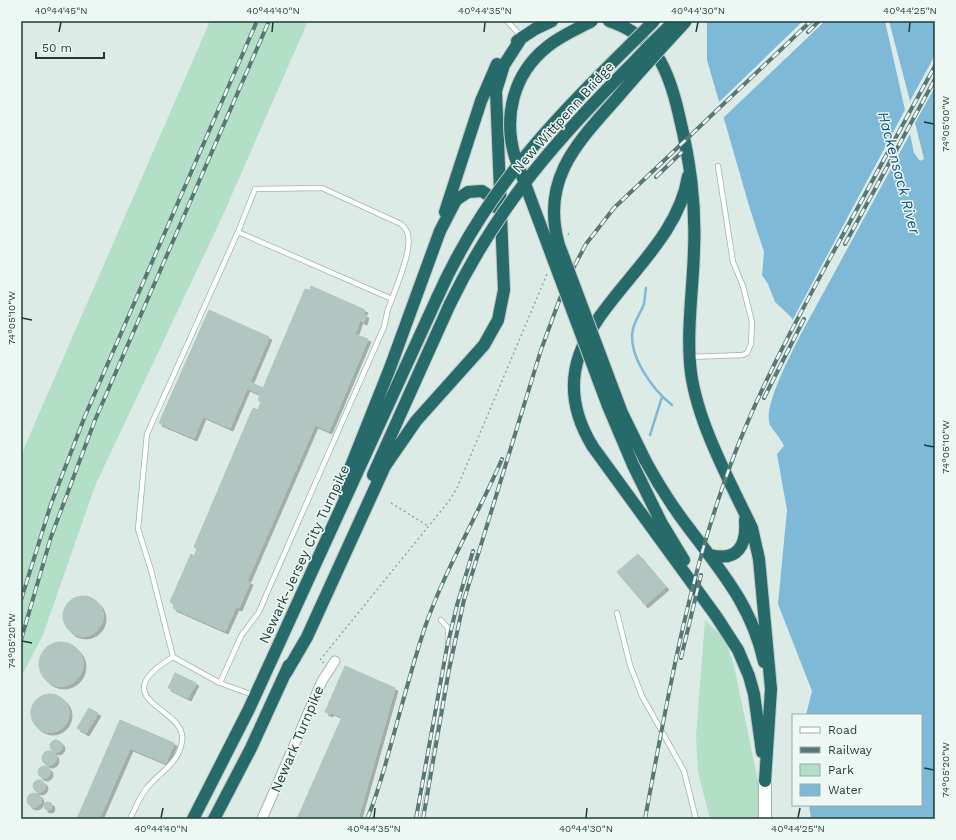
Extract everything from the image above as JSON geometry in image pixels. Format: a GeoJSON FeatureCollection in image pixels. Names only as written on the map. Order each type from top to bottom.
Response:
{"type":"FeatureCollection","features":[{"type":"Feature","properties":{"kind":"highway"},"geometry":{"type":"LineString","coordinates":[[592,21],[547,46],[527,68],[518,85],[512,102],[510,131],[515,157],[608,406],[633,465],[662,522],[720,614],[744,664],[754,694],[766,781]]}},
{"type":"Feature","properties":{"kind":"highway"},"geometry":{"type":"LineString","coordinates":[[609,21],[626,27],[641,37],[662,63],[672,85],[690,164],[694,199],[695,237],[690,357],[693,384],[698,405],[710,438],[752,528],[757,546],[769,650],[771,706],[766,781]]}},
{"type":"Feature","properties":{"kind":"highway","name":"New Wittpenn Bridge"},"geometry":{"type":"LineString","coordinates":[[437,298],[473,230],[522,160],[566,109],[654,21]]}},
{"type":"Feature","properties":{"kind":"highway","name":"New Wittpenn Bridge"},"geometry":{"type":"LineString","coordinates":[[450,304],[486,236],[525,180],[575,122],[675,21]]}},
{"type":"Feature","properties":{"kind":"highway"},"geometry":{"type":"LineString","coordinates":[[686,21],[575,147],[560,177],[554,203],[555,229],[561,250],[619,407],[645,460],[666,497],[734,587],[754,627],[765,669],[767,700],[766,781]]}},
{"type":"Feature","properties":{"kind":"highway"},"geometry":{"type":"LineString","coordinates":[[440,231],[448,197],[490,76],[502,57],[522,37],[545,22]]}},
{"type":"Feature","properties":{"kind":"highway"},"geometry":{"type":"LineString","coordinates":[[286,672],[307,637],[390,458],[422,414],[480,351],[495,327],[502,305],[504,290],[496,91],[504,66],[522,37]]}},
{"type":"Feature","properties":{"kind":"highway"},"geometry":{"type":"LineString","coordinates":[[690,164],[684,197],[672,224],[597,319],[585,338],[576,367],[575,395],[580,421],[593,447],[730,636]]}},
{"type":"Feature","properties":{"kind":"highway"},"geometry":{"type":"LineString","coordinates":[[318,555],[440,231],[456,200],[468,192],[478,190],[488,194],[495,201],[501,234]]}},
{"type":"Feature","properties":{"kind":"highway","name":"Newark-Jersey City Turnpike"},"geometry":{"type":"LineString","coordinates":[[193,819],[255,696],[318,555],[346,500],[437,298]]}},
{"type":"Feature","properties":{"kind":"highway","name":"Newark-Jersey City Turnpike"},"geometry":{"type":"LineString","coordinates":[[214,819],[246,758],[286,672],[307,620],[450,304]]}},
{"type":"Feature","properties":{"kind":"highway"},"geometry":{"type":"LineString","coordinates":[[710,555],[725,557],[740,549],[746,537],[744,511]]}},
{"type":"Feature","properties":{"kind":"main road"},"geometry":{"type":"LineString","coordinates":[[765,819],[766,781]]}},
{"type":"Feature","properties":{"kind":"street","name":"Newark Turnpike"},"geometry":{"type":"LineString","coordinates":[[262,819],[322,681],[332,665]]}},
{"type":"Feature","properties":{"kind":"lane"},"geometry":{"type":"LineString","coordinates":[[507,21],[522,37]]}},
{"type":"Feature","properties":{"kind":"lane"},"geometry":{"type":"LineString","coordinates":[[690,357],[743,355],[746,353],[751,344],[752,322],[743,286],[733,262],[718,166]]}},
{"type":"Feature","properties":{"kind":"lane"},"geometry":{"type":"LineString","coordinates":[[220,683],[241,636],[259,612],[384,327],[388,309],[406,258],[409,242],[407,232],[401,224],[322,188],[256,189],[147,434],[138,529],[151,570],[173,657],[220,683],[255,696]]}},
{"type":"Feature","properties":{"kind":"lane"},"geometry":{"type":"LineString","coordinates":[[238,232],[392,299]]}},
{"type":"Feature","properties":{"kind":"lane"},"geometry":{"type":"LineString","coordinates":[[617,613],[630,665],[642,696],[684,771],[696,819]]}},
{"type":"Feature","properties":{"kind":"lane"},"geometry":{"type":"LineString","coordinates":[[417,819],[448,649],[448,628],[441,620]]}},
{"type":"Feature","properties":{"kind":"lane"},"geometry":{"type":"LineString","coordinates":[[130,819],[146,789],[172,765],[180,750],[183,740],[181,732],[170,715],[153,705],[145,696],[144,684],[149,676],[157,666],[173,657]]}},
{"type":"Feature","properties":{"kind":"path"},"geometry":{"type":"LineString","coordinates":[[566,237],[570,231]]}},
{"type":"Feature","properties":{"kind":"path"},"geometry":{"type":"LineString","coordinates":[[332,665],[320,660],[449,502],[457,488],[549,270]]}},
{"type":"Feature","properties":{"kind":"path"},"geometry":{"type":"LineString","coordinates":[[391,503],[428,526]]}},
{"type":"Feature","properties":{"kind":"green space"},"geometry":{"type":"Polygon","coordinates":[[[210,21],[308,21],[223,215],[95,486],[43,635],[21,677],[21,455],[210,21]]]}},
{"type":"Feature","properties":{"kind":"green space"},"geometry":{"type":"Polygon","coordinates":[[[705,620],[715,630],[724,636],[734,666],[766,819],[710,819],[698,772],[696,737],[705,620]]]}},
{"type":"Feature","properties":{"kind":"water","name":"Hackensack River"},"geometry":{"type":"Polygon","coordinates":[[[707,21],[935,21],[935,819],[811,819],[809,806],[922,806],[922,714],[806,714],[812,691],[778,604],[787,510],[777,454],[784,446],[770,425],[769,416],[770,405],[774,393],[801,333],[791,317],[775,302],[768,284],[762,275],[764,252],[707,60],[707,21]]]}},
{"type":"Feature","properties":{"kind":"pier"},"geometry":{"type":"Polygon","coordinates":[[[803,21],[825,21],[722,119],[717,104],[803,21]]]}},
{"type":"Feature","properties":{"kind":"pier"},"geometry":{"type":"Polygon","coordinates":[[[885,21],[889,21],[910,101],[935,55],[935,87],[915,123],[924,159],[920,161],[914,153],[910,134],[790,354],[799,333],[792,321],[905,110],[885,21]]]}},
{"type":"Feature","properties":{"kind":"building"},"geometry":{"type":"Polygon","coordinates":[[[311,286],[365,310],[363,314],[366,315],[364,322],[360,320],[355,334],[368,339],[329,431],[315,425],[247,581],[250,582],[239,608],[236,607],[225,631],[173,608],[174,604],[170,602],[191,554],[194,556],[197,549],[194,547],[253,408],[258,410],[261,402],[258,400],[305,289],[310,290],[311,286]]]}},
{"type":"Feature","properties":{"kind":"building"},"geometry":{"type":"Polygon","coordinates":[[[209,310],[269,337],[250,382],[263,388],[260,394],[247,388],[230,428],[203,416],[194,438],[159,423],[209,310]]]}},
{"type":"Feature","properties":{"kind":"building"},"geometry":{"type":"Polygon","coordinates":[[[638,554],[666,587],[645,605],[617,572],[638,554]]]}},
{"type":"Feature","properties":{"kind":"building"},"geometry":{"type":"Polygon","coordinates":[[[83,596],[91,598],[97,602],[101,608],[103,616],[101,624],[97,630],[91,634],[83,636],[75,634],[69,630],[65,624],[63,616],[65,608],[69,602],[75,598],[83,596]]]}},
{"type":"Feature","properties":{"kind":"building"},"geometry":{"type":"Polygon","coordinates":[[[57,642],[65,642],[77,648],[83,660],[83,668],[77,680],[65,686],[57,686],[45,680],[39,668],[39,660],[45,648],[57,642]]]}},
{"type":"Feature","properties":{"kind":"building"},"geometry":{"type":"Polygon","coordinates":[[[345,666],[395,688],[358,819],[297,819],[342,717],[331,712],[330,714],[325,712],[345,666]]]}},
{"type":"Feature","properties":{"kind":"building"},"geometry":{"type":"Polygon","coordinates":[[[175,673],[196,683],[188,698],[168,688],[175,673]]]}},
{"type":"Feature","properties":{"kind":"building"},"geometry":{"type":"Polygon","coordinates":[[[46,694],[54,694],[64,699],[68,706],[68,720],[64,727],[54,732],[46,732],[36,727],[34,724],[31,717],[31,709],[36,699],[39,697],[46,694]]]}},
{"type":"Feature","properties":{"kind":"building"},"geometry":{"type":"Polygon","coordinates":[[[89,708],[98,713],[86,733],[77,728],[89,708]]]}},
{"type":"Feature","properties":{"kind":"building"},"geometry":{"type":"Polygon","coordinates":[[[120,720],[174,743],[166,763],[130,748],[99,819],[77,819],[120,720]]]}},
{"type":"Feature","properties":{"kind":"building"},"geometry":{"type":"Polygon","coordinates":[[[58,740],[61,741],[61,751],[54,752],[51,751],[50,744],[51,741],[58,740]]]}},
{"type":"Feature","properties":{"kind":"building"},"geometry":{"type":"Polygon","coordinates":[[[49,751],[54,753],[56,758],[54,763],[49,765],[44,763],[42,758],[44,753],[49,751]]]}},
{"type":"Feature","properties":{"kind":"building"},"geometry":{"type":"Polygon","coordinates":[[[46,766],[49,767],[49,777],[42,778],[39,777],[38,770],[39,767],[46,766]]]}},
{"type":"Feature","properties":{"kind":"building"},"geometry":{"type":"Polygon","coordinates":[[[37,780],[41,780],[45,786],[41,792],[37,792],[33,788],[33,784],[37,780]]]}},
{"type":"Feature","properties":{"kind":"building"},"geometry":{"type":"Polygon","coordinates":[[[34,793],[39,795],[41,800],[39,805],[34,807],[29,805],[27,800],[29,795],[34,793]]]}},
{"type":"Feature","properties":{"kind":"building"},"geometry":{"type":"Polygon","coordinates":[[[46,802],[50,802],[52,806],[50,810],[46,810],[44,808],[44,804],[46,802]]]}},
{"type":"Feature","properties":{"kind":"waterway"},"geometry":{"type":"LineString","coordinates":[[646,288],[644,304],[633,329],[632,339],[634,350],[643,371],[657,390],[672,405]]}},
{"type":"Feature","properties":{"kind":"waterway"},"geometry":{"type":"LineString","coordinates":[[650,435],[662,397]]}},
{"type":"Feature","properties":{"kind":"railway"},"geometry":{"type":"LineString","coordinates":[[21,600],[51,504],[85,416],[257,21]]}},
{"type":"Feature","properties":{"kind":"railway"},"geometry":{"type":"LineString","coordinates":[[21,640],[51,537],[95,420],[269,21]]}},
{"type":"Feature","properties":{"kind":"railway"},"geometry":{"type":"LineString","coordinates":[[423,819],[449,670],[464,600],[541,350],[566,282],[586,244],[614,208],[811,21]]}},
{"type":"Feature","properties":{"kind":"railway"},"geometry":{"type":"LineString","coordinates":[[808,32],[819,21]]}},
{"type":"Feature","properties":{"kind":"railway"},"geometry":{"type":"LineString","coordinates":[[645,819],[670,686],[701,555],[714,512],[740,440],[792,330],[935,66]]}},
{"type":"Feature","properties":{"kind":"railway"},"geometry":{"type":"LineString","coordinates":[[845,244],[935,79]]}},
{"type":"Feature","properties":{"kind":"railway"},"geometry":{"type":"LineString","coordinates":[[656,177],[682,152]]}},
{"type":"Feature","properties":{"kind":"railway"},"geometry":{"type":"LineString","coordinates":[[764,398],[804,319]]}},
{"type":"Feature","properties":{"kind":"railway"},"geometry":{"type":"LineString","coordinates":[[367,819],[379,787],[415,659],[433,605],[502,459]]}},
{"type":"Feature","properties":{"kind":"railway"},"geometry":{"type":"LineString","coordinates":[[416,819],[447,647],[457,605],[473,551]]}},
{"type":"Feature","properties":{"kind":"railway"},"geometry":{"type":"LineString","coordinates":[[681,658],[701,575]]}}]}
